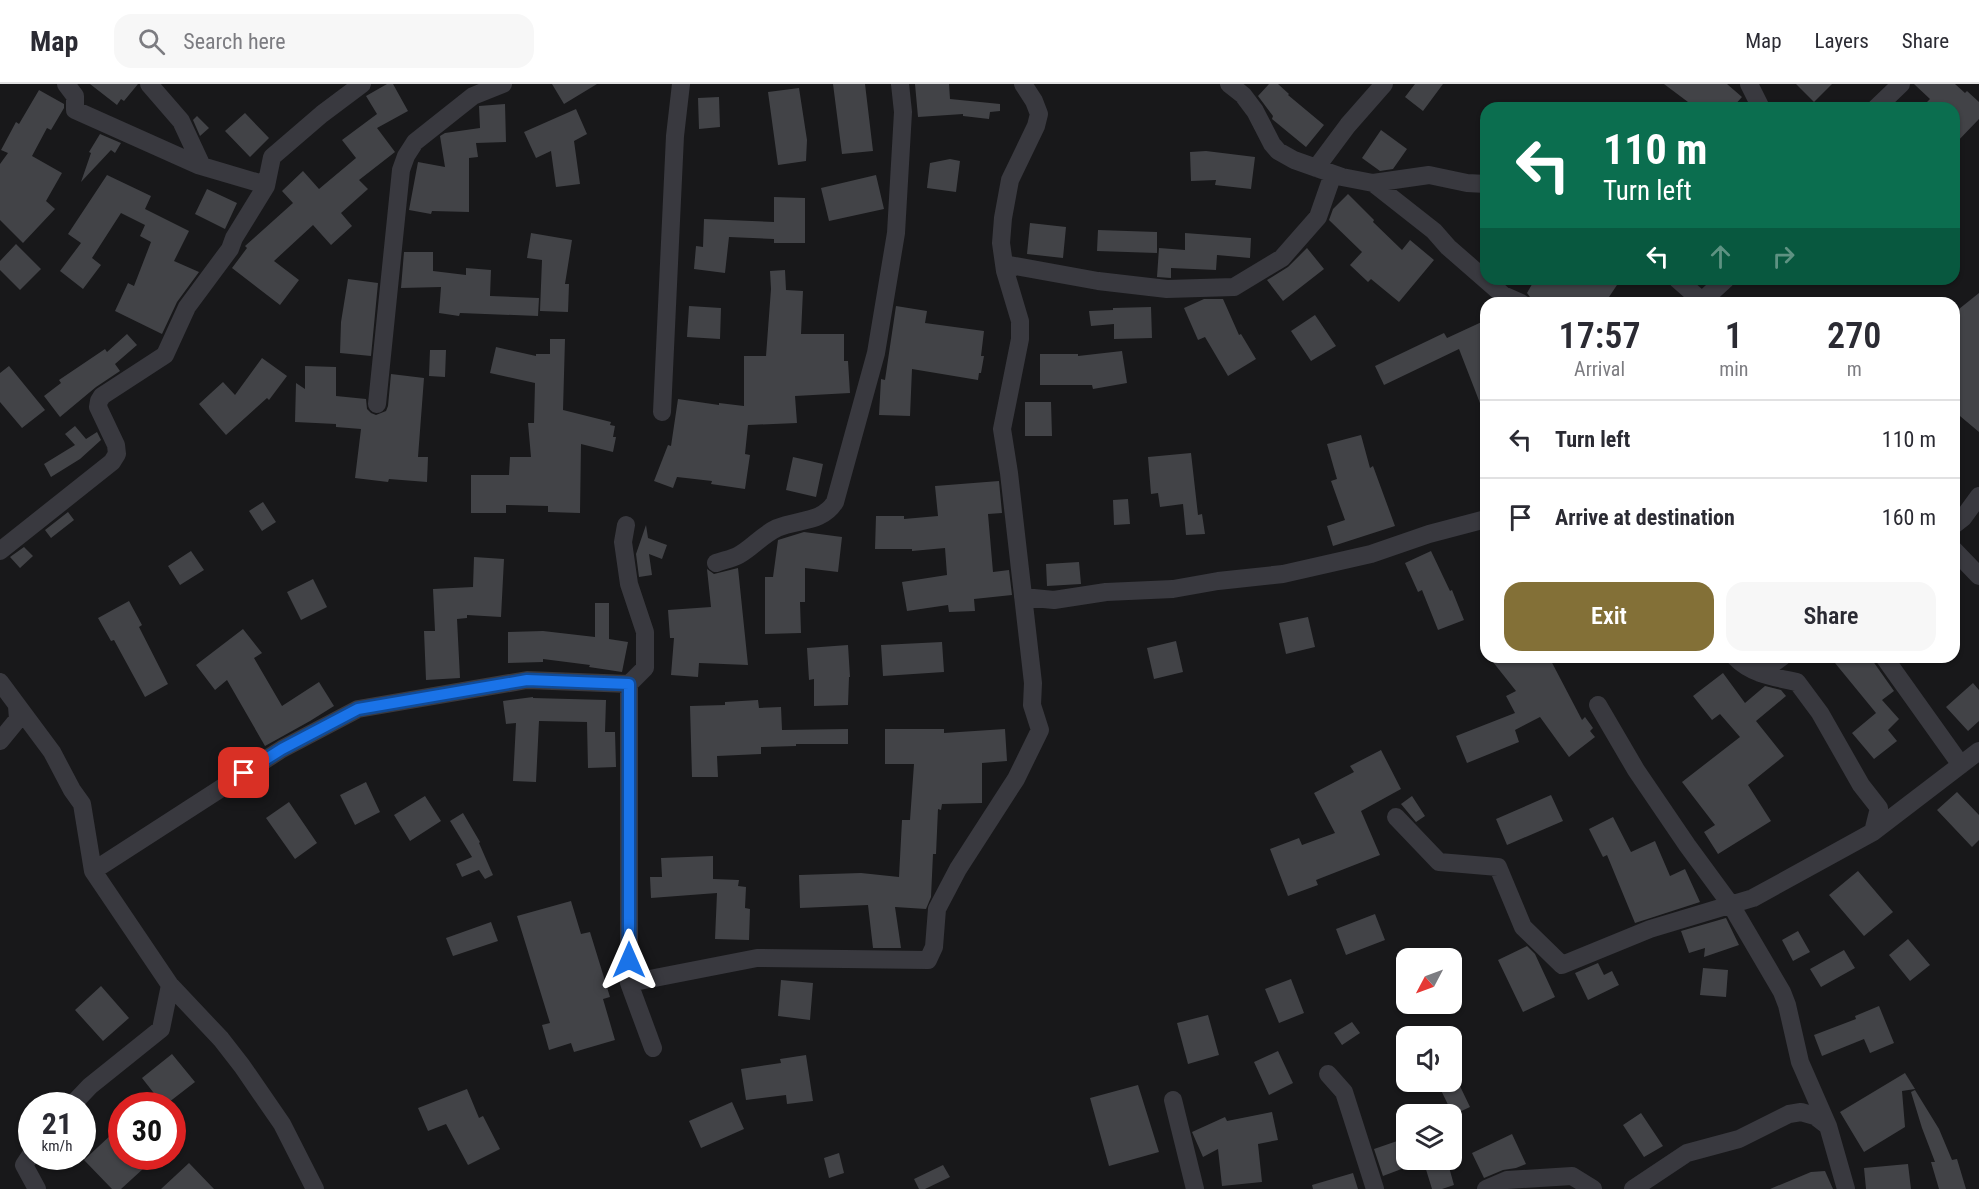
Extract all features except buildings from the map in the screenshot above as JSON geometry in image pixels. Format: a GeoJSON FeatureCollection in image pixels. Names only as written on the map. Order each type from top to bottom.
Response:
{"type":"FeatureCollection","features":[{"type":"Feature","properties":{"kind":"street"},"geometry":{"type":"LineString","coordinates":[[66,84],[75,96],[75,110],[202,166],[266,185]]}},
{"type":"Feature","properties":{"kind":"street"},"geometry":{"type":"LineString","coordinates":[[149,84],[181,121],[202,166]]}},
{"type":"Feature","properties":{"kind":"street"},"geometry":{"type":"LineString","coordinates":[[0,551],[112,462],[117,453],[116,446],[98,407],[102,396],[165,355],[187,307],[230,249],[234,238],[266,185],[272,158],[322,114],[362,84]]}},
{"type":"Feature","properties":{"kind":"street"},"geometry":{"type":"LineString","coordinates":[[378,404],[401,170],[406,156],[415,142],[462,104],[473,96],[503,84]]}},
{"type":"Feature","properties":{"kind":"street"},"geometry":{"type":"LineString","coordinates":[[662,412],[675,136],[681,84]]}},
{"type":"Feature","properties":{"kind":"street"},"geometry":{"type":"LineString","coordinates":[[717,563],[737,556],[764,535],[779,527],[820,517],[830,512],[835,502],[876,353],[894,244],[903,112],[900,84]]}},
{"type":"Feature","properties":{"kind":"street"},"geometry":{"type":"LineString","coordinates":[[628,983],[757,958],[928,960],[934,947],[937,909],[958,868],[1016,779],[1040,730],[1032,705],[1033,683],[1002,429],[1020,339],[1020,321],[1004,264],[1001,243],[1003,218],[1010,180],[1036,126],[1039,114],[1023,84]]}},
{"type":"Feature","properties":{"kind":"street"},"geometry":{"type":"LineString","coordinates":[[1229,84],[1243,95],[1256,111],[1272,144],[1278,151],[1294,160],[1325,171],[1373,183],[1429,175],[1480,184]]}},
{"type":"Feature","properties":{"kind":"street"},"geometry":{"type":"LineString","coordinates":[[1004,264],[1098,281],[1167,289],[1234,287],[1282,258],[1318,217],[1325,171],[1348,125],[1384,84]]}},
{"type":"Feature","properties":{"kind":"street"},"geometry":{"type":"LineString","coordinates":[[1749,84],[1758,102]]}},
{"type":"Feature","properties":{"kind":"street"},"geometry":{"type":"LineString","coordinates":[[1882,102],[1901,84]]}},
{"type":"Feature","properties":{"kind":"street"},"geometry":{"type":"LineString","coordinates":[[1373,183],[1434,231],[1448,247],[1480,274]]}},
{"type":"Feature","properties":{"kind":"street"},"geometry":{"type":"LineString","coordinates":[[1492,285],[1509,297]]}},
{"type":"Feature","properties":{"kind":"street"},"geometry":{"type":"LineString","coordinates":[[1684,285],[1697,297]]}},
{"type":"Feature","properties":{"kind":"street"},"geometry":{"type":"LineString","coordinates":[[1708,297],[1720,285]]}},
{"type":"Feature","properties":{"kind":"street"},"geometry":{"type":"LineString","coordinates":[[1960,521],[1979,496]]}},
{"type":"Feature","properties":{"kind":"street"},"geometry":{"type":"LineString","coordinates":[[1023,597],[1054,600],[1106,592],[1173,589],[1218,581],[1283,574],[1371,554],[1429,534],[1480,521]]}},
{"type":"Feature","properties":{"kind":"street"},"geometry":{"type":"LineString","coordinates":[[626,525],[623,542],[629,584],[645,632],[645,668],[629,684],[628,983],[653,1048]]}},
{"type":"Feature","properties":{"kind":"street"},"geometry":{"type":"LineString","coordinates":[[1960,556],[1979,576]]}},
{"type":"Feature","properties":{"kind":"street"},"geometry":{"type":"LineString","coordinates":[[1740,663],[1744,667],[1760,673],[1797,682],[1820,713],[1861,785],[1879,808],[1873,832]]}},
{"type":"Feature","properties":{"kind":"street"},"geometry":{"type":"LineString","coordinates":[[1760,673],[1774,663]]}},
{"type":"Feature","properties":{"kind":"street"},"geometry":{"type":"LineString","coordinates":[[1888,663],[1961,765]]}},
{"type":"Feature","properties":{"kind":"street"},"geometry":{"type":"LineString","coordinates":[[93,871],[282,749],[358,709],[527,680],[629,684]]}},
{"type":"Feature","properties":{"kind":"street"},"geometry":{"type":"LineString","coordinates":[[0,682],[52,752],[82,804],[93,871],[170,985],[221,1039],[242,1066],[282,1124],[315,1189]]}},
{"type":"Feature","properties":{"kind":"street"},"geometry":{"type":"LineString","coordinates":[[1598,705],[1636,770],[1731,905],[1782,992],[1804,1074],[1828,1126],[1846,1189]]}},
{"type":"Feature","properties":{"kind":"street"},"geometry":{"type":"LineString","coordinates":[[0,741],[18,719],[17,706]]}},
{"type":"Feature","properties":{"kind":"street"},"geometry":{"type":"LineString","coordinates":[[1396,817],[1439,862],[1498,867],[1523,927],[1562,965],[1650,929],[1753,898],[1873,832],[1979,751]]}},
{"type":"Feature","properties":{"kind":"street"},"geometry":{"type":"LineString","coordinates":[[84,1092],[161,1029],[170,985]]}},
{"type":"Feature","properties":{"kind":"street"},"geometry":{"type":"LineString","coordinates":[[1328,1074],[1344,1092],[1375,1189]]}},
{"type":"Feature","properties":{"kind":"street"},"geometry":{"type":"LineString","coordinates":[[1173,1100],[1195,1189]]}},
{"type":"Feature","properties":{"kind":"street"},"geometry":{"type":"LineString","coordinates":[[1633,1189],[1687,1153],[1739,1139],[1789,1114],[1801,1112],[1815,1116],[1828,1126]]}},
{"type":"Feature","properties":{"kind":"street"},"geometry":{"type":"LineString","coordinates":[[27,1170],[37,1189]]}},
{"type":"Feature","properties":{"kind":"street"},"geometry":{"type":"LineString","coordinates":[[1486,1189],[1507,1180],[1572,1176],[1593,1189]]}},
{"type":"Feature","properties":{"kind":"route"},"geometry":{"type":"LineString","coordinates":[[244,773],[282,749],[358,709],[527,680],[629,684],[629,960]]}}]}
